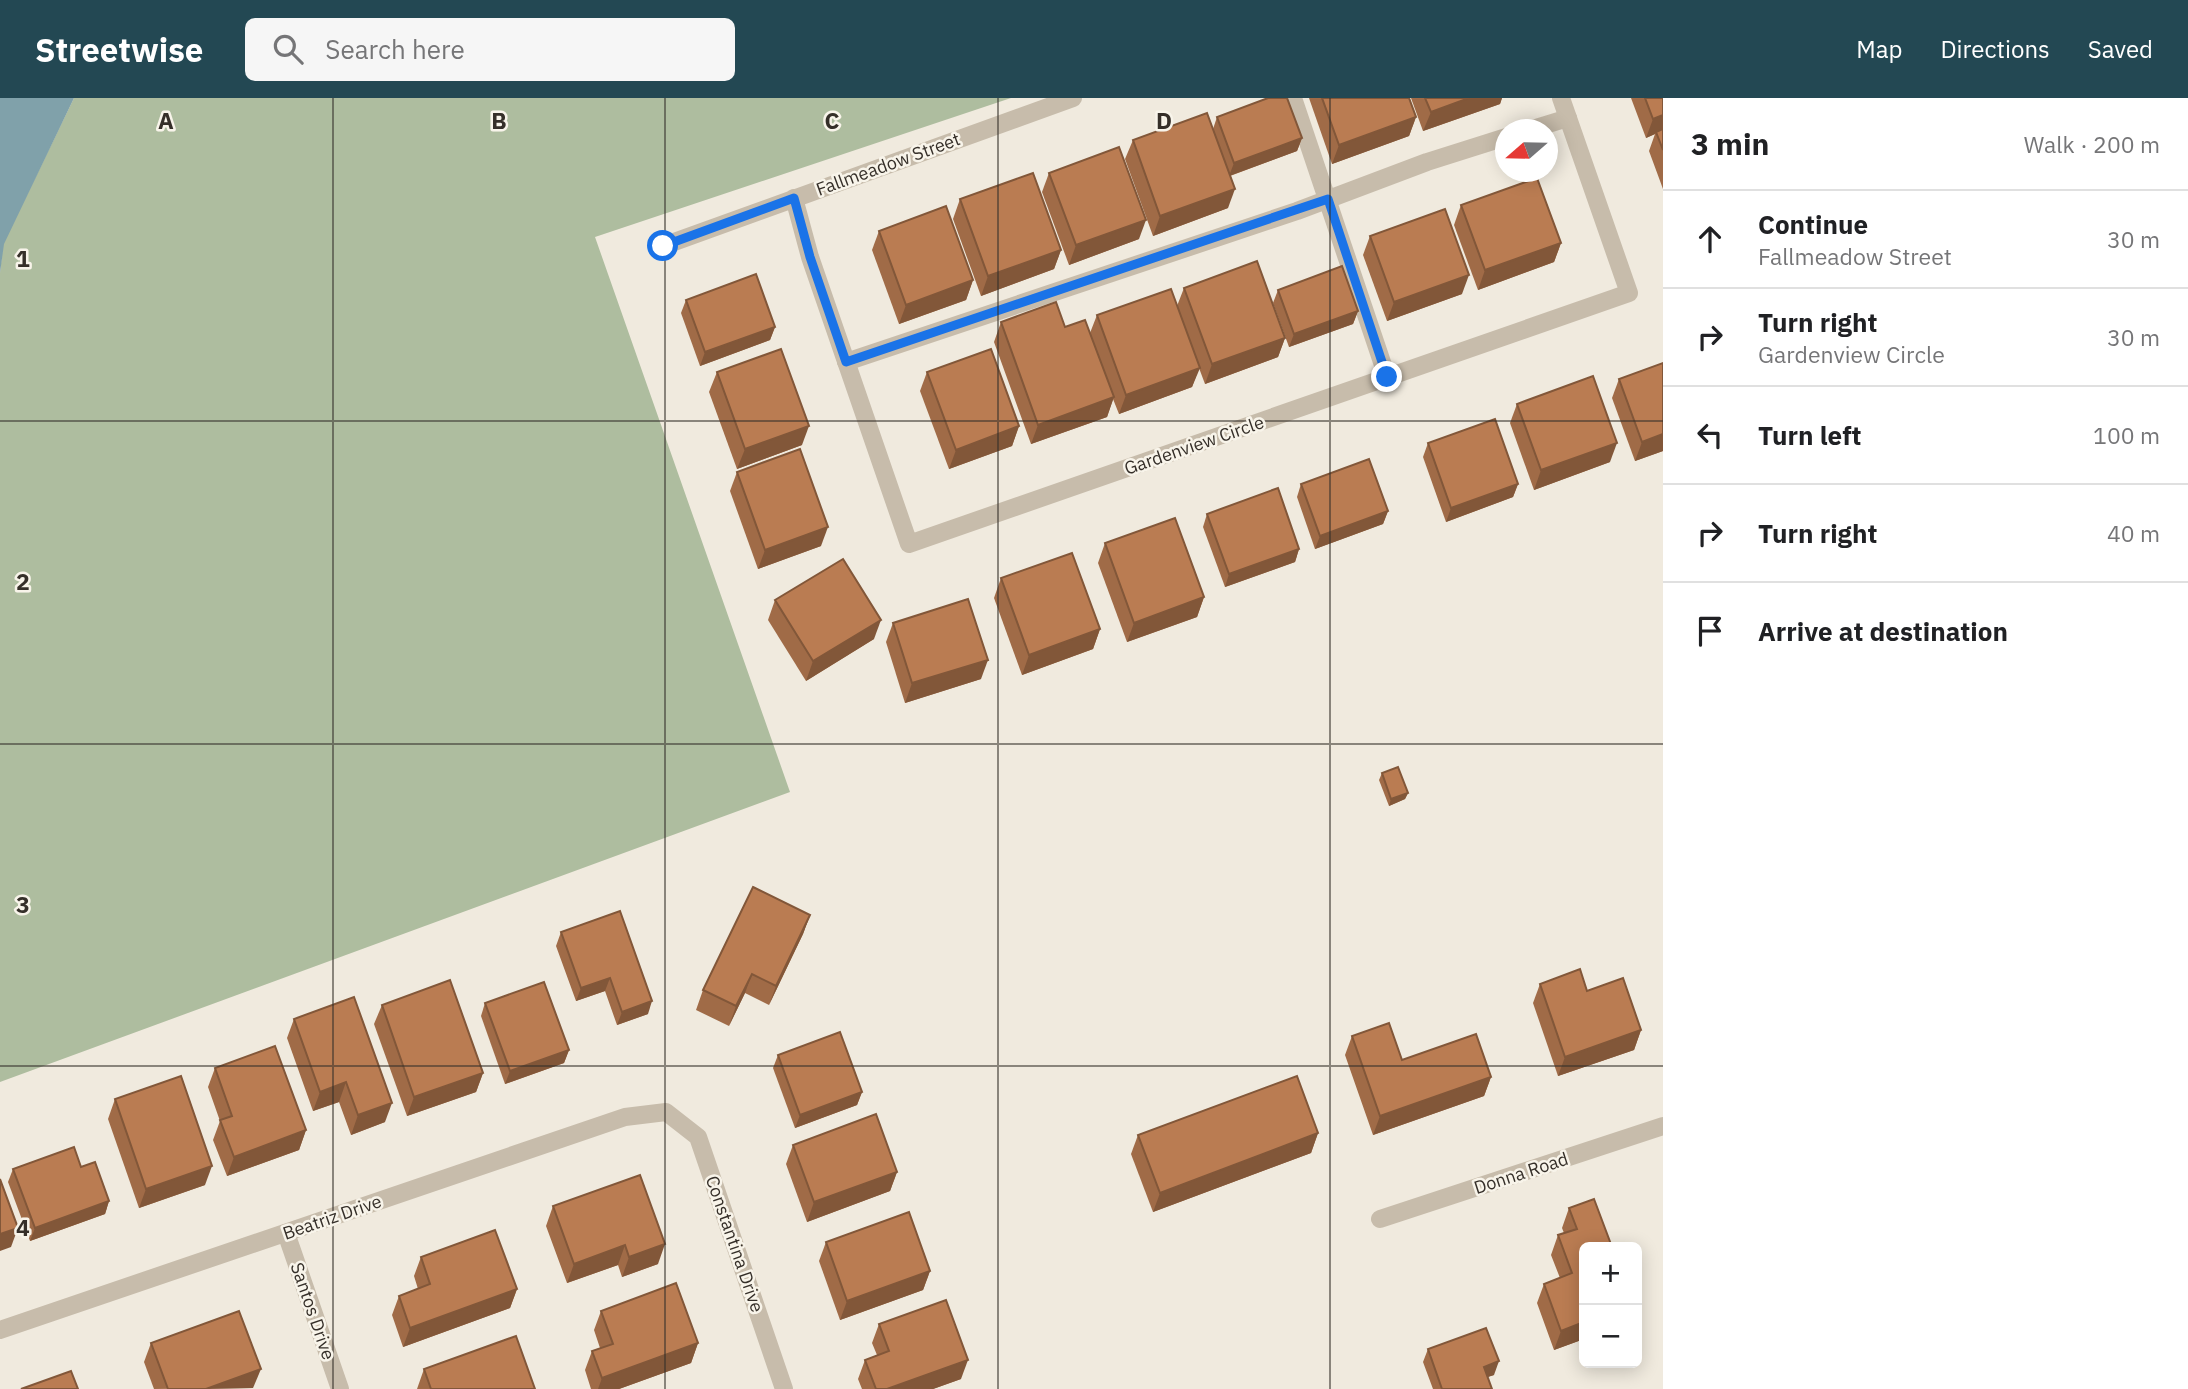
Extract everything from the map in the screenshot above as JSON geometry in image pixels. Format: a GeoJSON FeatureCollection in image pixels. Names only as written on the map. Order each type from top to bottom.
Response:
{"type":"FeatureCollection","features":[{"type":"Feature","properties":{"kind":"street","name":"Fallmeadow Street"},"geometry":{"type":"LineString","coordinates":[[663,246],[1073,98]]}},
{"type":"Feature","properties":{"kind":"street"},"geometry":{"type":"LineString","coordinates":[[1293,98],[1387,377]]}},
{"type":"Feature","properties":{"kind":"street","name":"Gardenview Circle"},"geometry":{"type":"LineString","coordinates":[[794,198],[810,257],[909,544],[1629,293],[1561,98]]}},
{"type":"Feature","properties":{"kind":"street"},"geometry":{"type":"LineString","coordinates":[[1558,121],[1568,118]]}},
{"type":"Feature","properties":{"kind":"street"},"geometry":{"type":"LineString","coordinates":[[846,362],[1495,140]]}},
{"type":"Feature","properties":{"kind":"street","name":"Beatriz Drive"},"geometry":{"type":"LineString","coordinates":[[0,1330],[625,1117],[666,1112]]}},
{"type":"Feature","properties":{"kind":"street","name":"Constantina Drive"},"geometry":{"type":"LineString","coordinates":[[666,1112],[698,1137],[784,1389]]}},
{"type":"Feature","properties":{"kind":"street","name":"Donna Road"},"geometry":{"type":"LineString","coordinates":[[1380,1219],[1663,1126]]}},
{"type":"Feature","properties":{"kind":"street","name":"Santos Drive"},"geometry":{"type":"LineString","coordinates":[[286,1233],[340,1389]]}},
{"type":"Feature","properties":{"kind":"green space"},"geometry":{"type":"Polygon","coordinates":[[[74,98],[1011,98],[595,237],[790,792],[0,1082],[0,273],[3,244],[74,98]]]}},
{"type":"Feature","properties":{"kind":"water"},"geometry":{"type":"Polygon","coordinates":[[[0,98],[74,98],[4,244],[0,273],[0,98]]]}},
{"type":"Feature","properties":{"kind":"building"},"geometry":{"type":"Polygon","coordinates":[[[1268,98],[1287,98],[1302,138],[1234,163],[1217,117],[1268,98]]]}},
{"type":"Feature","properties":{"kind":"building"},"geometry":{"type":"Polygon","coordinates":[[[1322,98],[1409,98],[1416,117],[1339,145],[1322,98]]]}},
{"type":"Feature","properties":{"kind":"building"},"geometry":{"type":"Polygon","coordinates":[[[1425,98],[1469,98],[1431,112],[1425,98]]]}},
{"type":"Feature","properties":{"kind":"building"},"geometry":{"type":"Polygon","coordinates":[[[1645,98],[1663,98],[1663,115],[1653,119],[1645,98]]]}},
{"type":"Feature","properties":{"kind":"building"},"geometry":{"type":"Polygon","coordinates":[[[1207,113],[1235,189],[1160,216],[1133,140],[1207,113]]]}},
{"type":"Feature","properties":{"kind":"building"},"geometry":{"type":"Polygon","coordinates":[[[1663,129],[1663,150],[1656,132],[1663,129]]]}},
{"type":"Feature","properties":{"kind":"building"},"geometry":{"type":"Polygon","coordinates":[[[1119,147],[1146,220],[1076,245],[1049,173],[1119,147]]]}},
{"type":"Feature","properties":{"kind":"building"},"geometry":{"type":"Polygon","coordinates":[[[1033,173],[1061,250],[988,276],[960,199],[1033,173]]]}},
{"type":"Feature","properties":{"kind":"building"},"geometry":{"type":"Polygon","coordinates":[[[1526,182],[1538,182],[1561,243],[1485,270],[1461,205],[1526,182]]]}},
{"type":"Feature","properties":{"kind":"building"},"geometry":{"type":"Polygon","coordinates":[[[946,206],[973,280],[906,305],[879,231],[946,206]]]}},
{"type":"Feature","properties":{"kind":"building"},"geometry":{"type":"Polygon","coordinates":[[[1445,209],[1469,275],[1394,302],[1370,236],[1445,209]]]}},
{"type":"Feature","properties":{"kind":"building"},"geometry":{"type":"Polygon","coordinates":[[[1257,261],[1285,338],[1212,364],[1184,288],[1257,261]]]}},
{"type":"Feature","properties":{"kind":"building"},"geometry":{"type":"Polygon","coordinates":[[[1342,266],[1358,311],[1294,334],[1278,290],[1342,266]]]}},
{"type":"Feature","properties":{"kind":"building"},"geometry":{"type":"Polygon","coordinates":[[[756,274],[775,327],[705,352],[686,300],[756,274]]]}},
{"type":"Feature","properties":{"kind":"building"},"geometry":{"type":"Polygon","coordinates":[[[1171,289],[1200,368],[1126,395],[1097,315],[1171,289]]]}},
{"type":"Feature","properties":{"kind":"building"},"geometry":{"type":"Polygon","coordinates":[[[1056,302],[1065,327],[1085,320],[1114,397],[1038,425],[1001,322],[1056,302]]]}},
{"type":"Feature","properties":{"kind":"building"},"geometry":{"type":"Polygon","coordinates":[[[781,349],[809,426],[745,449],[717,372],[781,349]]]}},
{"type":"Feature","properties":{"kind":"building"},"geometry":{"type":"Polygon","coordinates":[[[991,349],[1019,426],[956,450],[927,372],[991,349]]]}},
{"type":"Feature","properties":{"kind":"building"},"geometry":{"type":"Polygon","coordinates":[[[1663,363],[1663,434],[1642,442],[1619,379],[1663,363]]]}},
{"type":"Feature","properties":{"kind":"building"},"geometry":{"type":"Polygon","coordinates":[[[1593,376],[1617,443],[1541,470],[1517,404],[1593,376]]]}},
{"type":"Feature","properties":{"kind":"building"},"geometry":{"type":"Polygon","coordinates":[[[1495,419],[1518,484],[1451,508],[1428,443],[1495,419]]]}},
{"type":"Feature","properties":{"kind":"building"},"geometry":{"type":"Polygon","coordinates":[[[800,449],[828,527],[765,550],[737,472],[800,449]]]}},
{"type":"Feature","properties":{"kind":"building"},"geometry":{"type":"Polygon","coordinates":[[[1369,459],[1388,511],[1320,536],[1301,484],[1369,459]]]}},
{"type":"Feature","properties":{"kind":"building"},"geometry":{"type":"Polygon","coordinates":[[[1278,488],[1299,549],[1229,574],[1207,514],[1278,488]]]}},
{"type":"Feature","properties":{"kind":"building"},"geometry":{"type":"Polygon","coordinates":[[[1175,518],[1204,597],[1134,623],[1105,543],[1175,518]]]}},
{"type":"Feature","properties":{"kind":"building"},"geometry":{"type":"Polygon","coordinates":[[[1072,553],[1100,629],[1029,655],[1001,578],[1072,553]]]}},
{"type":"Feature","properties":{"kind":"building"},"geometry":{"type":"Polygon","coordinates":[[[843,559],[881,620],[813,661],[775,600],[843,559]]]}},
{"type":"Feature","properties":{"kind":"building"},"geometry":{"type":"Polygon","coordinates":[[[968,599],[988,660],[912,683],[893,623],[968,599]]]}},
{"type":"Feature","properties":{"kind":"building"},"geometry":{"type":"Polygon","coordinates":[[[1398,767],[1408,793],[1391,799],[1382,773],[1398,767]]]}},
{"type":"Feature","properties":{"kind":"building"},"geometry":{"type":"Polygon","coordinates":[[[753,887],[810,915],[776,986],[752,974],[736,1006],[703,990],[753,887]]]}},
{"type":"Feature","properties":{"kind":"building"},"geometry":{"type":"Polygon","coordinates":[[[620,911],[652,1001],[622,1012],[610,978],[581,988],[561,932],[620,911]]]}},
{"type":"Feature","properties":{"kind":"building"},"geometry":{"type":"Polygon","coordinates":[[[1580,969],[1587,991],[1623,978],[1641,1030],[1565,1057],[1540,984],[1580,969]]]}},
{"type":"Feature","properties":{"kind":"building"},"geometry":{"type":"Polygon","coordinates":[[[450,980],[483,1073],[414,1097],[382,1005],[450,980]]]}},
{"type":"Feature","properties":{"kind":"building"},"geometry":{"type":"Polygon","coordinates":[[[544,982],[569,1050],[510,1071],[485,1003],[544,982]]]}},
{"type":"Feature","properties":{"kind":"building"},"geometry":{"type":"Polygon","coordinates":[[[354,997],[392,1103],[358,1115],[346,1082],[320,1092],[294,1019],[354,997]]]}},
{"type":"Feature","properties":{"kind":"building"},"geometry":{"type":"Polygon","coordinates":[[[1389,1023],[1402,1060],[1476,1034],[1491,1077],[1380,1116],[1352,1036],[1389,1023]]]}},
{"type":"Feature","properties":{"kind":"building"},"geometry":{"type":"Polygon","coordinates":[[[840,1032],[862,1092],[800,1115],[778,1055],[840,1032]]]}},
{"type":"Feature","properties":{"kind":"building"},"geometry":{"type":"Polygon","coordinates":[[[275,1046],[306,1130],[234,1157],[220,1120],[232,1116],[215,1068],[275,1046]]]}},
{"type":"Feature","properties":{"kind":"building"},"geometry":{"type":"Polygon","coordinates":[[[181,1076],[212,1166],[146,1189],[115,1099],[181,1076]]]}},
{"type":"Feature","properties":{"kind":"building"},"geometry":{"type":"Polygon","coordinates":[[[1297,1076],[1318,1133],[1160,1193],[1138,1135],[1297,1076]]]}},
{"type":"Feature","properties":{"kind":"building"},"geometry":{"type":"Polygon","coordinates":[[[876,1114],[897,1172],[814,1202],[793,1145],[876,1114]]]}},
{"type":"Feature","properties":{"kind":"building"},"geometry":{"type":"Polygon","coordinates":[[[74,1147],[81,1167],[95,1162],[109,1201],[35,1228],[13,1169],[74,1147]]]}},
{"type":"Feature","properties":{"kind":"building"},"geometry":{"type":"Polygon","coordinates":[[[640,1175],[665,1244],[629,1257],[625,1245],[574,1264],[553,1206],[640,1175]]]}},
{"type":"Feature","properties":{"kind":"building"},"geometry":{"type":"Polygon","coordinates":[[[0,1179],[18,1228],[0,1234],[0,1179]]]}},
{"type":"Feature","properties":{"kind":"building"},"geometry":{"type":"Polygon","coordinates":[[[1594,1199],[1610,1242],[1579,1242],[1579,1324],[1561,1331],[1544,1284],[1572,1273],[1558,1235],[1577,1229],[1569,1208],[1594,1199]]]}},
{"type":"Feature","properties":{"kind":"building"},"geometry":{"type":"Polygon","coordinates":[[[909,1212],[930,1271],[847,1301],[826,1242],[909,1212]]]}},
{"type":"Feature","properties":{"kind":"building"},"geometry":{"type":"Polygon","coordinates":[[[495,1230],[517,1289],[410,1328],[399,1296],[430,1284],[421,1257],[495,1230]]]}},
{"type":"Feature","properties":{"kind":"building"},"geometry":{"type":"Polygon","coordinates":[[[676,1283],[698,1343],[602,1378],[592,1351],[613,1344],[601,1311],[676,1283]]]}},
{"type":"Feature","properties":{"kind":"building"},"geometry":{"type":"Polygon","coordinates":[[[946,1300],[968,1360],[887,1389],[876,1389],[865,1360],[889,1351],[879,1324],[946,1300]]]}},
{"type":"Feature","properties":{"kind":"building"},"geometry":{"type":"Polygon","coordinates":[[[239,1311],[261,1369],[206,1389],[168,1389],[151,1343],[239,1311]]]}},
{"type":"Feature","properties":{"kind":"building"},"geometry":{"type":"Polygon","coordinates":[[[1486,1328],[1499,1361],[1484,1367],[1492,1389],[1442,1389],[1428,1349],[1486,1328]]]}},
{"type":"Feature","properties":{"kind":"building"},"geometry":{"type":"Polygon","coordinates":[[[516,1336],[535,1389],[431,1389],[424,1369],[516,1336]]]}},
{"type":"Feature","properties":{"kind":"building"},"geometry":{"type":"Polygon","coordinates":[[[71,1371],[78,1389],[21,1389],[71,1371]]]}},
{"type":"Feature","properties":{"kind":"route"},"geometry":{"type":"LineString","coordinates":[[663,246],[794,198],[810,257],[846,362],[1328,199],[1387,377]]}}]}
